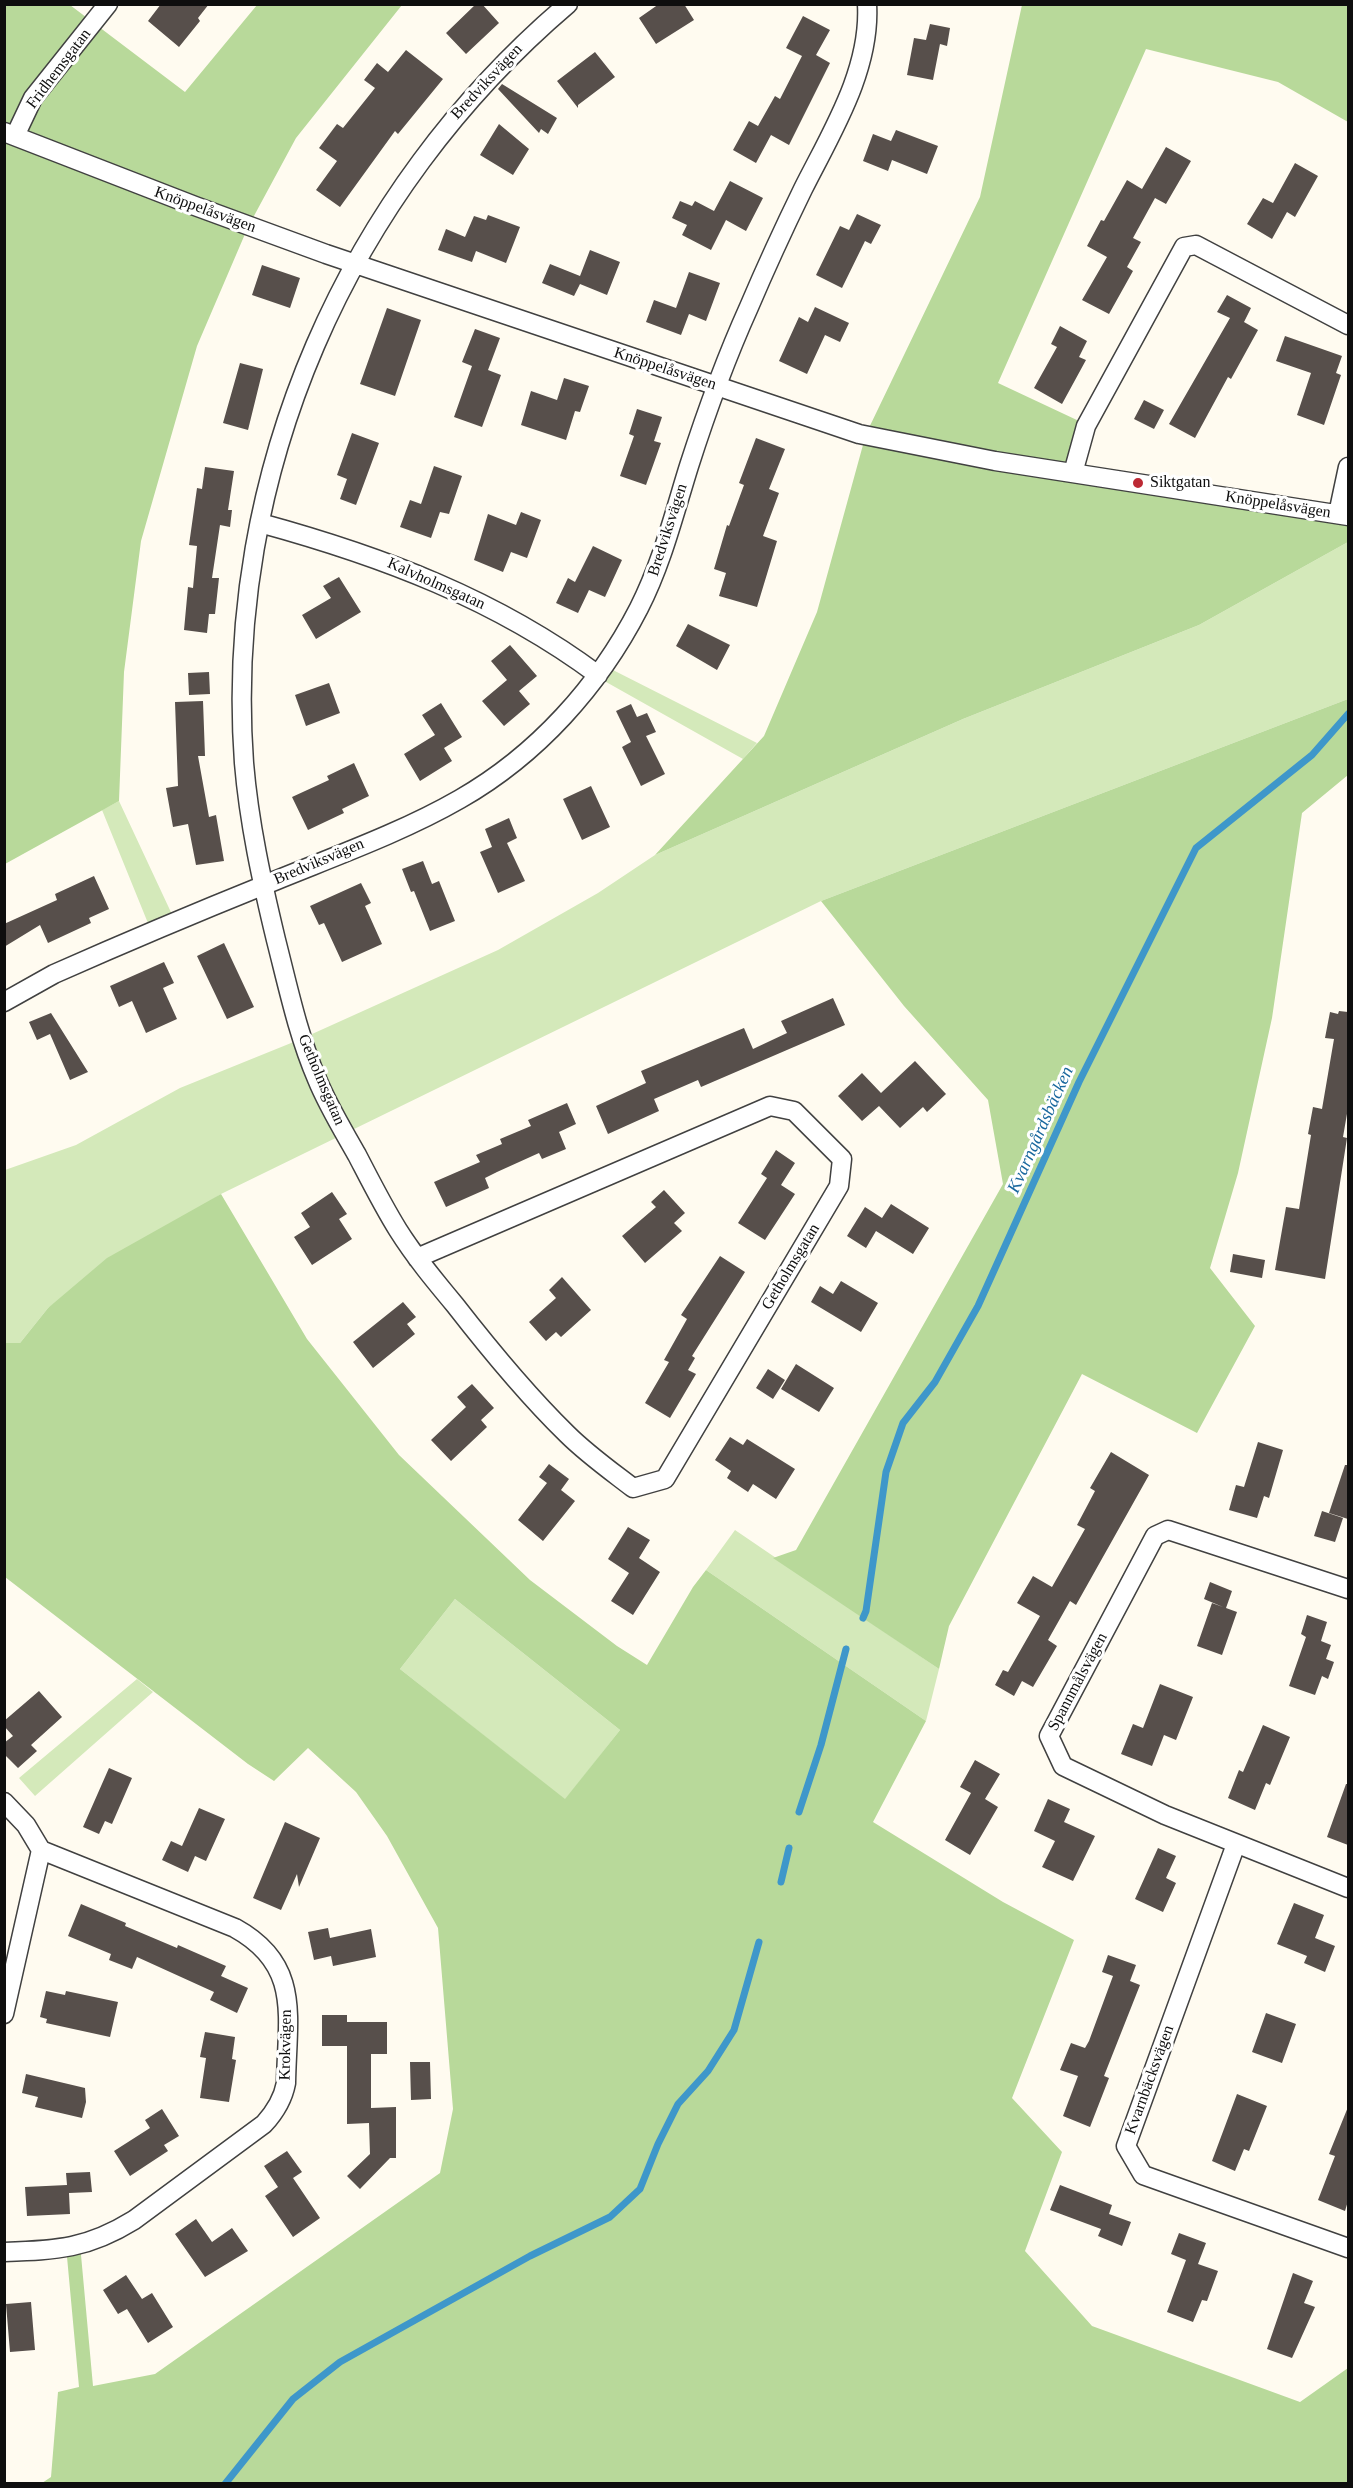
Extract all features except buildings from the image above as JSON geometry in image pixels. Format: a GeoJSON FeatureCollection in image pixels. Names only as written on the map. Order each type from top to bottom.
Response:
{"type":"FeatureCollection","features":[{"type":"Feature","properties":{"kind":"street","name":"Fridhemsgatan"},"geometry":{"type":"LineString","coordinates":[[10,134],[33,98],[108,4]]}},
{"type":"Feature","properties":{"kind":"street","name":"Bredviksvägen"},"geometry":{"type":"LineString","coordinates":[[263,885],[248,804],[242,715],[246,612],[260,523],[276,454],[305,371],[336,300],[398,190],[448,124],[506,60],[568,4]]}},
{"type":"Feature","properties":{"kind":"street","name":"Bredviksvägen"},"geometry":{"type":"LineString","coordinates":[[4,1002],[54,974],[432,814],[470,793],[522,756],[550,731],[598,675],[620,643],[650,587],[717,387],[778,242],[831,136],[850,90],[865,36],[867,4]]}},
{"type":"Feature","properties":{"kind":"street","name":"Knöppelåsvägen"},"geometry":{"type":"LineString","coordinates":[[10,134],[195,206],[355,263],[859,434],[995,461],[1343,515]]}},
{"type":"Feature","properties":{"kind":"street"},"geometry":{"type":"LineString","coordinates":[[1073,473],[1086,426],[1184,247],[1196,244],[1348,325]]}},
{"type":"Feature","properties":{"kind":"street"},"geometry":{"type":"LineString","coordinates":[[1343,515],[1348,468]]}},
{"type":"Feature","properties":{"kind":"street","name":"Kalvholmsgatan"},"geometry":{"type":"LineString","coordinates":[[260,523],[358,551],[452,589],[514,621],[573,656],[598,675]]}},
{"type":"Feature","properties":{"kind":"street","name":"Getholmsgatan"},"geometry":{"type":"LineString","coordinates":[[263,885],[298,1026],[317,1080],[340,1128],[396,1228],[417,1258],[509,1375],[571,1437],[633,1488],[665,1479],[839,1186],[842,1160],[794,1111],[770,1106],[417,1258]]}},
{"type":"Feature","properties":{"kind":"street","name":"Spannmålsvägen"},"geometry":{"type":"LineString","coordinates":[[1348,1588],[1167,1530],[1155,1536],[1049,1736],[1063,1766],[1165,1815],[1348,1888]]}},
{"type":"Feature","properties":{"kind":"street"},"geometry":{"type":"LineString","coordinates":[[4,1802],[26,1825],[41,1850],[4,2014]]}},
{"type":"Feature","properties":{"kind":"street","name":"Kvarnbäcksvägen"},"geometry":{"type":"LineString","coordinates":[[1236,1844],[1126,2146],[1138,2171],[1143,2175],[1348,2248]]}},
{"type":"Feature","properties":{"kind":"street","name":"Krokvägen"},"geometry":{"type":"LineString","coordinates":[[4,2252],[70,2248],[112,2234],[264,2124],[275,2111],[286,2083],[288,2007],[285,1987],[275,1961],[261,1945],[235,1928],[41,1850]]}},
{"type":"Feature","properties":{"kind":"green space"},"geometry":{"type":"Polygon","coordinates":[[[5,5],[70,5],[185,92],[257,5],[402,5],[296,138],[248,227],[197,346],[141,541],[124,672],[119,801],[5,864],[5,5]]]}},
{"type":"Feature","properties":{"kind":"green space"},"geometry":{"type":"Polygon","coordinates":[[[1022,5],[1348,5],[1348,122],[1278,82],[1146,49],[998,383],[1079,421],[1070,472],[1348,513],[1348,542],[1199,625],[963,719],[655,855],[764,736],[817,612],[866,434],[980,197],[1022,5]]]}},
{"type":"Feature","properties":{"kind":"green space"},"geometry":{"type":"Polygon","coordinates":[[[1348,542],[1348,699],[821,901],[221,1194],[48,1308],[20,1343],[5,1343],[5,1170],[76,1145],[180,1088],[301,1039],[498,950],[598,893],[655,855],[963,719],[1199,625],[1348,542]]]}},
{"type":"Feature","properties":{"kind":"green space"},"geometry":{"type":"Polygon","coordinates":[[[607,667],[757,743],[743,759],[599,678],[607,667]]]}},
{"type":"Feature","properties":{"kind":"green space"},"geometry":{"type":"Polygon","coordinates":[[[1348,699],[1348,775],[1302,813],[1272,1018],[1238,1173],[1210,1268],[1255,1326],[1197,1433],[1082,1374],[949,1626],[939,1669],[773,1558],[796,1550],[1003,1184],[988,1100],[904,1006],[821,901],[1348,699]]]}},
{"type":"Feature","properties":{"kind":"green space"},"geometry":{"type":"Polygon","coordinates":[[[119,801],[176,923],[152,933],[102,810],[119,801]]]}},
{"type":"Feature","properties":{"kind":"green space"},"geometry":{"type":"Polygon","coordinates":[[[221,1194],[307,1339],[399,1455],[530,1580],[617,1646],[647,1665],[693,1587],[706,1570],[926,1721],[873,1822],[1003,1902],[1074,1940],[1012,2098],[1062,2152],[1025,2251],[1092,2326],[1300,2402],[1348,2368],[1348,2483],[42,2483],[51,2477],[58,2392],[79,2387],[66,2246],[80,2244],[93,2386],[155,2374],[440,2173],[453,2109],[438,1928],[387,1836],[356,1792],[308,1748],[274,1781],[248,1764],[5,1577],[4,1343],[20,1343],[48,1308],[107,1258],[221,1194]],[[455,1599],[400,1669],[565,1799],[620,1730],[455,1599]]]}},
{"type":"Feature","properties":{"kind":"green space"},"geometry":{"type":"Polygon","coordinates":[[[735,1530],[939,1669],[926,1721],[706,1570],[735,1530]]]}},
{"type":"Feature","properties":{"kind":"green space"},"geometry":{"type":"Polygon","coordinates":[[[455,1599],[620,1730],[565,1800],[400,1669],[455,1599]]]}},
{"type":"Feature","properties":{"kind":"green space"},"geometry":{"type":"Polygon","coordinates":[[[137,1679],[153,1692],[35,1796],[19,1778],[137,1679]]]}},
{"type":"Feature","properties":{"kind":"waterway","name":"Kvarngårdsbäcken"},"geometry":{"type":"LineString","coordinates":[[863,1618],[866,1611],[886,1472],[903,1423],[935,1382],[978,1306],[1079,1082],[1196,848],[1312,755],[1348,714]]}},
{"type":"Feature","properties":{"kind":"waterway"},"geometry":{"type":"LineString","coordinates":[[799,1812],[821,1745],[846,1649]]}},
{"type":"Feature","properties":{"kind":"waterway"},"geometry":{"type":"LineString","coordinates":[[781,1882],[789,1848]]}},
{"type":"Feature","properties":{"kind":"waterway"},"geometry":{"type":"LineString","coordinates":[[225,2484],[293,2399],[340,2362],[530,2256],[610,2217],[640,2189],[658,2144],[678,2104],[708,2071],[734,2030],[759,1942]]}},
{"type":"Feature","properties":{"kind":"place","name":"Siktgatan"},"geometry":{"type":"Point","coordinates":[1138,483]}}]}
